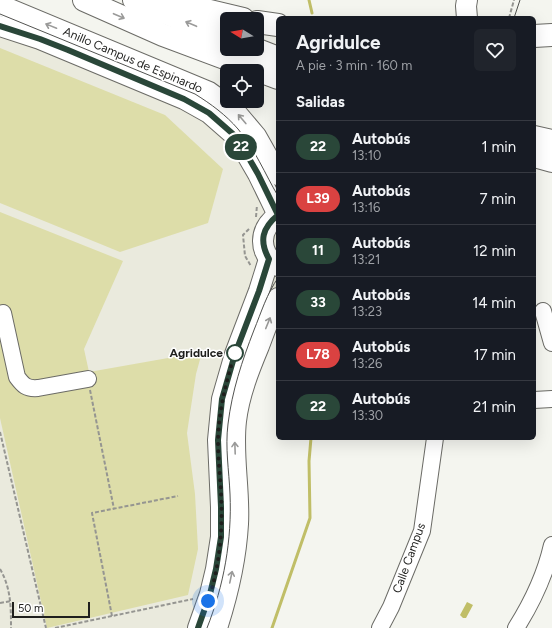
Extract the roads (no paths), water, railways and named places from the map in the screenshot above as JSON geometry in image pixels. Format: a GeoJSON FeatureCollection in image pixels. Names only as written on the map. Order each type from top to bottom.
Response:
{"type":"FeatureCollection","features":[{"type":"Feature","properties":{"kind":"highway"},"geometry":{"type":"LineString","coordinates":[[84,0],[163,35],[276,77]]}},
{"type":"Feature","properties":{"kind":"highway"},"geometry":{"type":"LineString","coordinates":[[134,0],[220,35]]}},
{"type":"Feature","properties":{"kind":"highway"},"geometry":{"type":"LineString","coordinates":[[169,0],[220,13]]}},
{"type":"Feature","properties":{"kind":"highway"},"geometry":{"type":"LineString","coordinates":[[264,23],[276,25]]}},
{"type":"Feature","properties":{"kind":"highway"},"geometry":{"type":"LineString","coordinates":[[536,36],[552,35]]}},
{"type":"Feature","properties":{"kind":"highway"},"geometry":{"type":"LineString","coordinates":[[264,53],[276,57]]}},
{"type":"Feature","properties":{"kind":"highway"},"geometry":{"type":"LineString","coordinates":[[536,137],[552,141]]}},
{"type":"Feature","properties":{"kind":"highway"},"geometry":{"type":"LineString","coordinates":[[536,157],[552,161]]}},
{"type":"Feature","properties":{"kind":"main road","name":"Anillo Campus de Espinardo"},"geometry":{"type":"LineString","coordinates":[[0,5],[209,92],[234,110],[252,131],[276,171]]}},
{"type":"Feature","properties":{"kind":"main road","name":"Anillo Campus de Espinardo"},"geometry":{"type":"LineString","coordinates":[[0,26],[47,42],[184,99],[209,113],[233,134],[258,174],[276,211]]}},
{"type":"Feature","properties":{"kind":"main road","name":"Anillo Campus de Espinardo"},"geometry":{"type":"LineString","coordinates":[[198,628],[210,594],[221,537],[218,440],[222,399],[235,354],[259,291],[274,263],[264,250],[263,240],[267,226],[270,221],[276,216]]}},
{"type":"Feature","properties":{"kind":"main road"},"geometry":{"type":"LineString","coordinates":[[217,628],[228,593],[235,561],[238,524],[235,439],[239,403],[249,371],[276,303]]}},
{"type":"Feature","properties":{"kind":"street"},"geometry":{"type":"LineString","coordinates":[[543,310],[552,343]]}},
{"type":"Feature","properties":{"kind":"street"},"geometry":{"type":"LineString","coordinates":[[3,314],[5,350],[17,377],[23,384],[30,388],[88,379]]}},
{"type":"Feature","properties":{"kind":"street"},"geometry":{"type":"LineString","coordinates":[[536,400],[552,399]]}},
{"type":"Feature","properties":{"kind":"street","name":"Calle Campus"},"geometry":{"type":"LineString","coordinates":[[380,628],[391,607],[422,530],[435,440]]}},
{"type":"Feature","properties":{"kind":"street"},"geometry":{"type":"LineString","coordinates":[[516,628],[533,600],[547,566],[552,545]]}},
{"type":"Feature","properties":{"kind":"waterway"},"geometry":{"type":"LineString","coordinates":[[309,0],[312,13]]}},
{"type":"Feature","properties":{"kind":"waterway"},"geometry":{"type":"LineString","coordinates":[[272,628],[310,518],[309,461],[311,440]]}},
{"type":"Feature","properties":{"kind":"tram line"},"geometry":{"type":"LineString","coordinates":[[515,16],[520,0]]}},
{"type":"Feature","properties":{"kind":"tram line"},"geometry":{"type":"LineString","coordinates":[[0,14],[195,94],[218,110],[238,129],[255,153],[276,192]]}},
{"type":"Feature","properties":{"kind":"tram line"},"geometry":{"type":"LineString","coordinates":[[207,628],[218,595],[226,562],[230,528],[227,442],[232,400],[238,376],[250,342],[267,297],[276,281]]}},
{"type":"Feature","properties":{"kind":"place","name":"Agridulce"},"geometry":{"type":"Point","coordinates":[235,353]}}]}
